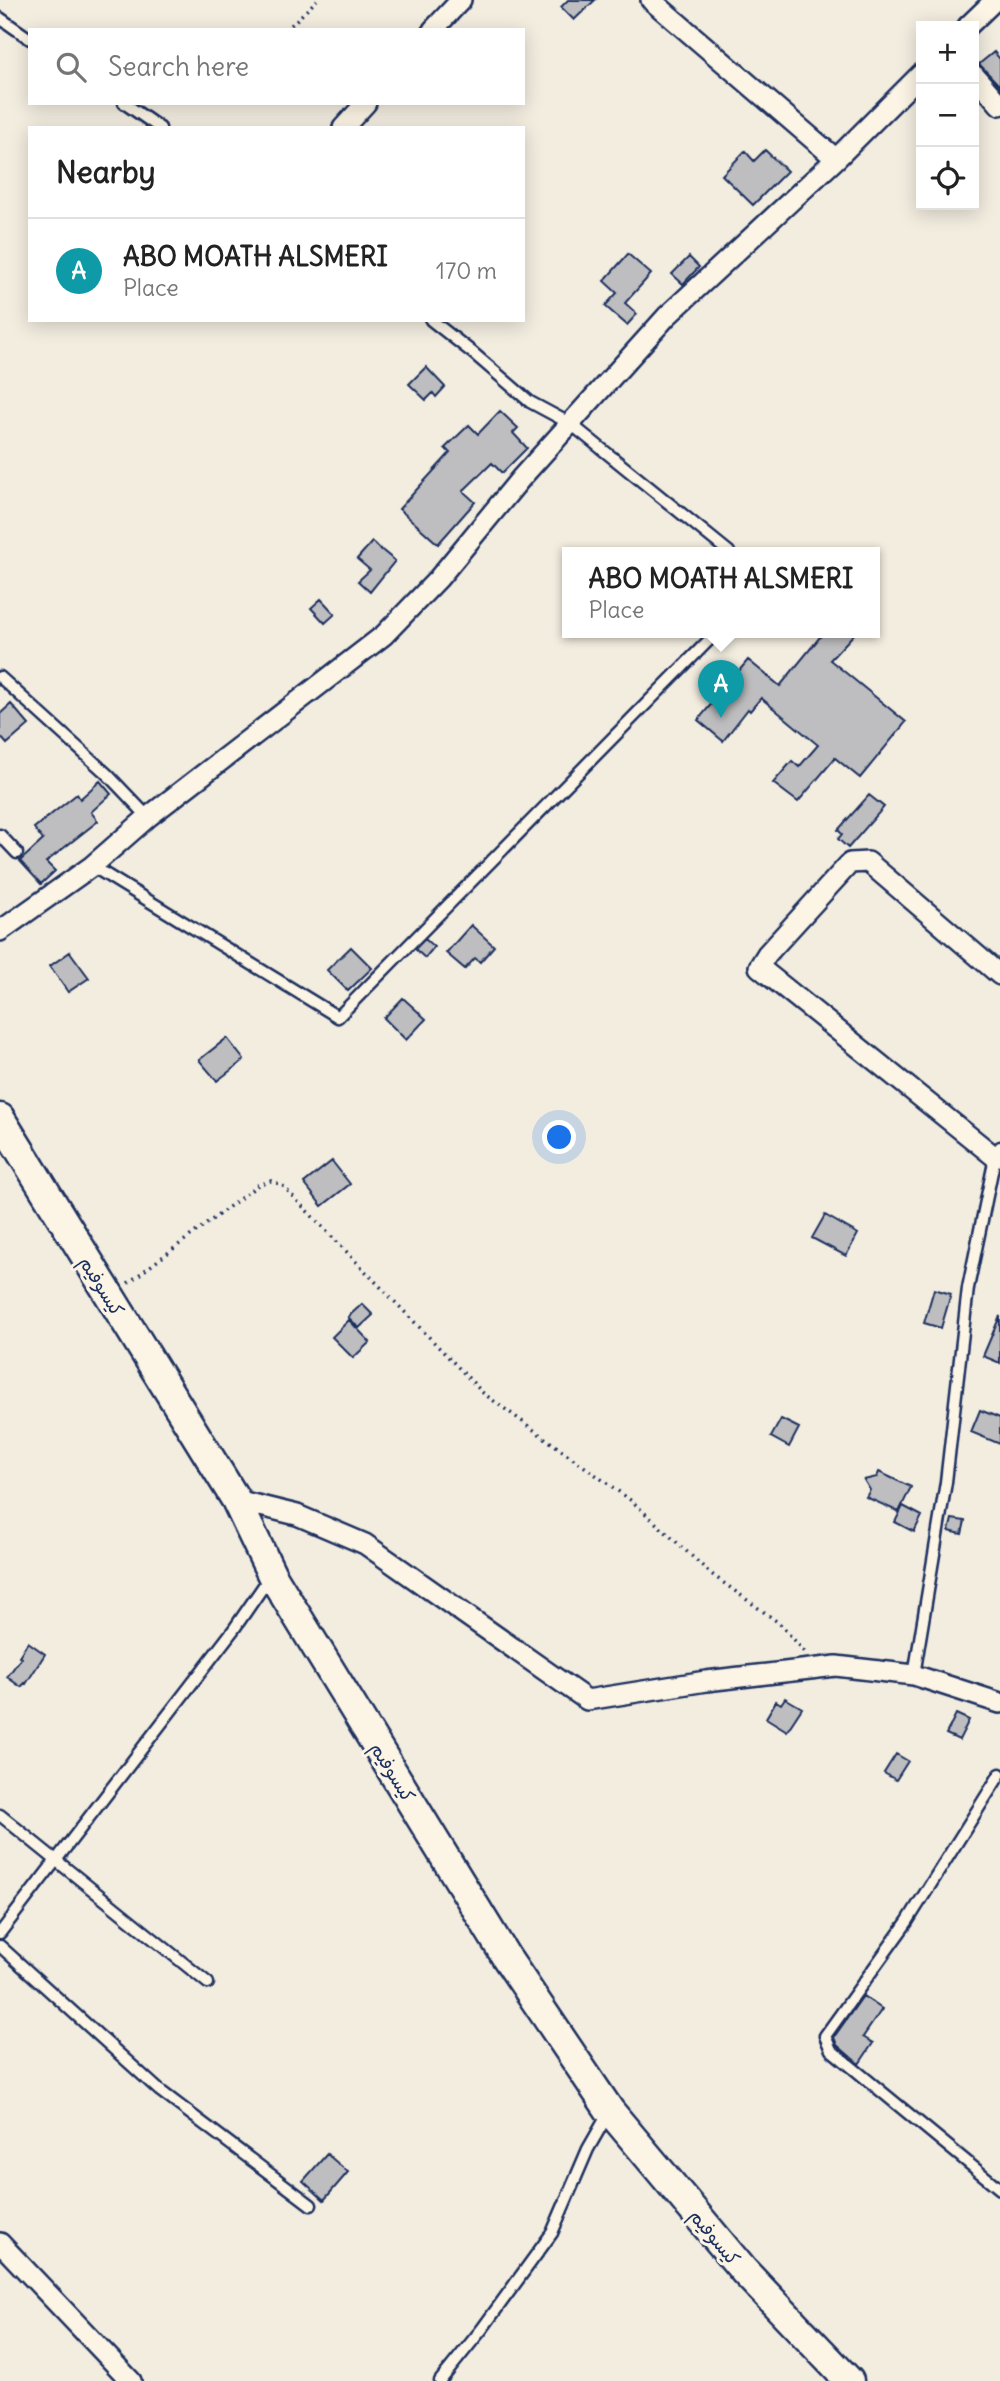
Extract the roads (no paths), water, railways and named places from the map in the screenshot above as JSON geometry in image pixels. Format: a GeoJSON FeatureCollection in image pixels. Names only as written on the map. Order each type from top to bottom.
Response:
{"type":"FeatureCollection","features":[{"type":"Feature","properties":{"kind":"street"},"geometry":{"type":"LineString","coordinates":[[435,28],[461,0]]}},
{"type":"Feature","properties":{"kind":"street"},"geometry":{"type":"LineString","coordinates":[[652,0],[836,159]]}},
{"type":"Feature","properties":{"kind":"street"},"geometry":{"type":"LineString","coordinates":[[973,21],[995,0]]}},
{"type":"Feature","properties":{"kind":"street"},"geometry":{"type":"LineString","coordinates":[[0,931],[92,866],[148,817],[384,635],[438,579],[487,518],[667,316],[836,159],[916,79]]}},
{"type":"Feature","properties":{"kind":"street"},"geometry":{"type":"LineString","coordinates":[[979,81],[1000,105]]}},
{"type":"Feature","properties":{"kind":"street"},"geometry":{"type":"LineString","coordinates":[[345,126],[364,105]]}},
{"type":"Feature","properties":{"kind":"street"},"geometry":{"type":"LineString","coordinates":[[998,1152],[759,967],[767,954],[850,863],[868,862],[1000,975]]}},
{"type":"Feature","properties":{"kind":"street","name":"كيسوفيم"},"geometry":{"type":"LineString","coordinates":[[0,1118],[236,1500],[272,1575],[506,1956],[610,2110],[744,2271],[849,2381]]}},
{"type":"Feature","properties":{"kind":"street"},"geometry":{"type":"LineString","coordinates":[[236,1500],[297,1515],[365,1544],[587,1700],[706,1681],[836,1666],[914,1675],[1000,1703]]}},
{"type":"Feature","properties":{"kind":"street"},"geometry":{"type":"LineString","coordinates":[[0,2243],[131,2381]]}},
{"type":"Feature","properties":{"kind":"lane"},"geometry":{"type":"LineString","coordinates":[[0,18],[28,38]]}},
{"type":"Feature","properties":{"kind":"lane"},"geometry":{"type":"LineString","coordinates":[[127,105],[157,126]]}},
{"type":"Feature","properties":{"kind":"lane"},"geometry":{"type":"LineString","coordinates":[[434,322],[530,402],[571,424],[723,547]]}},
{"type":"Feature","properties":{"kind":"lane"},"geometry":{"type":"LineString","coordinates":[[92,866],[338,1017],[711,638]]}},
{"type":"Feature","properties":{"kind":"lane"},"geometry":{"type":"LineString","coordinates":[[0,677],[107,774],[148,817]]}},
{"type":"Feature","properties":{"kind":"lane"},"geometry":{"type":"LineString","coordinates":[[0,835],[17,853]]}},
{"type":"Feature","properties":{"kind":"lane"},"geometry":{"type":"LineString","coordinates":[[914,1675],[946,1482],[968,1288],[998,1152]]}},
{"type":"Feature","properties":{"kind":"lane"},"geometry":{"type":"LineString","coordinates":[[0,1933],[234,1629],[272,1575]]}},
{"type":"Feature","properties":{"kind":"lane"},"geometry":{"type":"LineString","coordinates":[[1000,1774],[907,1922],[825,2036],[831,2050],[1000,2189]]}},
{"type":"Feature","properties":{"kind":"lane"},"geometry":{"type":"LineString","coordinates":[[0,1815],[208,1983]]}},
{"type":"Feature","properties":{"kind":"lane"},"geometry":{"type":"LineString","coordinates":[[0,1946],[159,2090],[312,2205]]}},
{"type":"Feature","properties":{"kind":"lane"},"geometry":{"type":"LineString","coordinates":[[440,2381],[482,2329],[552,2233],[588,2149],[610,2110]]}},
{"type":"Feature","properties":{"kind":"place","name":"ABO MOATH ALSMERI"},"geometry":{"type":"Point","coordinates":[721,718]}}]}
